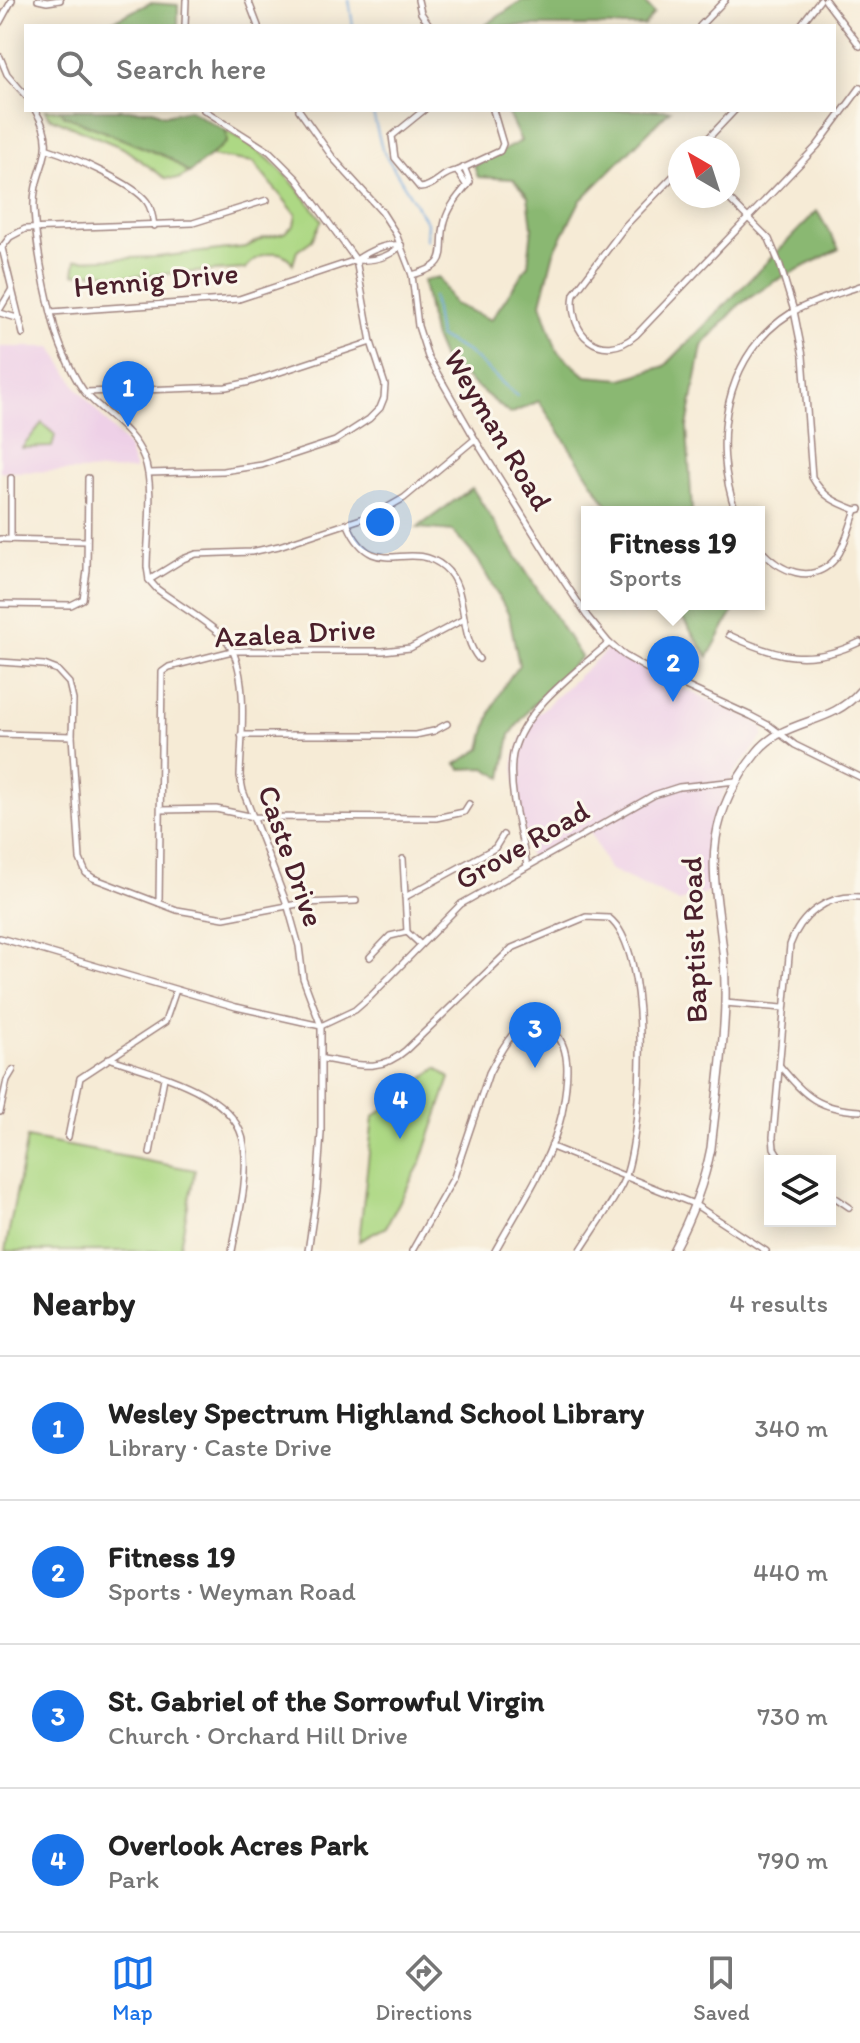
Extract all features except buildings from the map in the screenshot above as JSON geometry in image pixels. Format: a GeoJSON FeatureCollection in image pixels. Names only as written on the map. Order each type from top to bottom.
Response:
{"type":"FeatureCollection","features":[{"type":"Feature","properties":{"kind":"main road","name":"Baptist Road"},"geometry":{"type":"LineString","coordinates":[[673,1251],[694,1204],[711,1148],[725,1003],[724,958],[714,879],[714,841],[719,816],[736,781],[758,750],[778,733],[834,713],[860,691]]}},
{"type":"Feature","properties":{"kind":"street"},"geometry":{"type":"LineString","coordinates":[[0,22],[12,0]]}},
{"type":"Feature","properties":{"kind":"street"},"geometry":{"type":"LineString","coordinates":[[38,0],[60,0]]}},
{"type":"Feature","properties":{"kind":"street"},"geometry":{"type":"LineString","coordinates":[[185,24],[186,0]]}},
{"type":"Feature","properties":{"kind":"street"},"geometry":{"type":"LineString","coordinates":[[248,0],[257,24]]}},
{"type":"Feature","properties":{"kind":"street"},"geometry":{"type":"LineString","coordinates":[[418,0],[421,13],[429,24]]}},
{"type":"Feature","properties":{"kind":"street"},"geometry":{"type":"LineString","coordinates":[[702,24],[724,0]]}},
{"type":"Feature","properties":{"kind":"street"},"geometry":{"type":"LineString","coordinates":[[802,24],[822,0],[860,46]]}},
{"type":"Feature","properties":{"kind":"street"},"geometry":{"type":"LineString","coordinates":[[0,57],[7,74],[24,94]]}},
{"type":"Feature","properties":{"kind":"street"},"geometry":{"type":"LineString","coordinates":[[668,181],[626,225],[578,286],[572,305],[573,315],[588,338],[603,348],[619,347],[627,342],[817,146],[860,88]]}},
{"type":"Feature","properties":{"kind":"street"},"geometry":{"type":"LineString","coordinates":[[36,112],[43,123],[48,149],[36,184],[36,229],[51,312],[61,344],[85,392],[131,435],[143,456],[148,473],[149,580],[225,639],[232,651]]}},
{"type":"Feature","properties":{"kind":"street"},"geometry":{"type":"LineString","coordinates":[[148,473],[223,471],[262,465],[349,434],[380,408],[384,398],[385,385],[371,342],[356,260],[297,179],[270,152],[207,112]]}},
{"type":"Feature","properties":{"kind":"street","name":"Weyman Road"},"geometry":{"type":"LineString","coordinates":[[300,112],[333,158],[382,212],[401,245],[412,275],[418,326],[428,357],[475,439],[581,607]]}},
{"type":"Feature","properties":{"kind":"street"},"geometry":{"type":"LineString","coordinates":[[422,112],[392,136],[391,146],[395,158],[420,188],[427,188],[451,171],[500,151],[503,144],[494,112]]}},
{"type":"Feature","properties":{"kind":"street"},"geometry":{"type":"LineString","coordinates":[[710,136],[733,112]]}},
{"type":"Feature","properties":{"kind":"street"},"geometry":{"type":"LineString","coordinates":[[48,149],[66,155],[137,192],[150,206],[154,226]]}},
{"type":"Feature","properties":{"kind":"street"},"geometry":{"type":"LineString","coordinates":[[412,275],[430,270],[440,260],[444,222],[453,203],[470,182],[464,167]]}},
{"type":"Feature","properties":{"kind":"street"},"geometry":{"type":"LineString","coordinates":[[457,171],[467,186]]}},
{"type":"Feature","properties":{"kind":"street"},"geometry":{"type":"LineString","coordinates":[[23,334],[1,249],[16,232],[193,223],[267,200]]}},
{"type":"Feature","properties":{"kind":"street"},"geometry":{"type":"LineString","coordinates":[[739,208],[769,239],[794,311],[803,356],[812,477],[820,491],[831,501],[858,509],[835,558],[817,571],[792,573],[765,554]]}},
{"type":"Feature","properties":{"kind":"street","name":"Hennig Drive"},"geometry":{"type":"LineString","coordinates":[[51,312],[239,299],[356,260],[370,260],[394,252],[401,245]]}},
{"type":"Feature","properties":{"kind":"street"},"geometry":{"type":"LineString","coordinates":[[734,506],[726,475],[726,409],[743,362],[759,339],[794,311],[860,286]]}},
{"type":"Feature","properties":{"kind":"street"},"geometry":{"type":"LineString","coordinates":[[12,289],[0,311],[20,319]]}},
{"type":"Feature","properties":{"kind":"street"},"geometry":{"type":"LineString","coordinates":[[85,392],[226,387],[371,342]]}},
{"type":"Feature","properties":{"kind":"street"},"geometry":{"type":"LineString","coordinates":[[149,580],[196,554],[251,552],[279,546],[376,514],[404,498],[475,439]]}},
{"type":"Feature","properties":{"kind":"street"},"geometry":{"type":"LineString","coordinates":[[11,478],[11,539]]}},
{"type":"Feature","properties":{"kind":"street"},"geometry":{"type":"LineString","coordinates":[[0,604],[71,605],[78,603],[85,593],[88,478]]}},
{"type":"Feature","properties":{"kind":"street"},"geometry":{"type":"LineString","coordinates":[[348,525],[357,544],[366,552],[379,556],[420,557],[444,567],[457,583],[471,650],[479,659]]}},
{"type":"Feature","properties":{"kind":"street"},"geometry":{"type":"LineString","coordinates":[[0,539],[86,541]]}},
{"type":"Feature","properties":{"kind":"street","name":"Weyman Road"},"geometry":{"type":"LineString","coordinates":[[583,610],[609,643],[625,656],[751,716],[802,749],[860,777]]}},
{"type":"Feature","properties":{"kind":"street","name":"Azalea Drive"},"geometry":{"type":"LineString","coordinates":[[159,903],[162,672],[169,667],[232,651],[383,651],[410,648],[464,619]]}},
{"type":"Feature","properties":{"kind":"street"},"geometry":{"type":"LineString","coordinates":[[729,635],[772,654],[802,658],[832,654],[860,642]]}},
{"type":"Feature","properties":{"kind":"street"},"geometry":{"type":"LineString","coordinates":[[527,866],[512,782],[512,759],[518,737],[530,717],[609,643]]}},
{"type":"Feature","properties":{"kind":"street","name":"Caste Drive"},"geometry":{"type":"LineString","coordinates":[[232,651],[240,677],[240,776],[288,907],[299,946],[303,978],[321,1028],[323,1059],[319,1162],[308,1251]]}},
{"type":"Feature","properties":{"kind":"street"},"geometry":{"type":"LineString","coordinates":[[0,662],[44,665],[65,676],[72,692],[72,736],[83,867],[93,878],[200,916],[224,918],[316,902],[356,901]]}},
{"type":"Feature","properties":{"kind":"street"},"geometry":{"type":"LineString","coordinates":[[241,735],[415,735],[447,724]]}},
{"type":"Feature","properties":{"kind":"street"},"geometry":{"type":"LineString","coordinates":[[0,734],[72,736]]}},
{"type":"Feature","properties":{"kind":"street","name":"Grove Road"},"geometry":{"type":"LineString","coordinates":[[321,1028],[355,1010],[371,996],[461,904],[654,795],[679,787],[736,781]]}},
{"type":"Feature","properties":{"kind":"street"},"geometry":{"type":"LineString","coordinates":[[161,810],[216,809],[254,817],[436,818],[464,812],[469,804]]}},
{"type":"Feature","properties":{"kind":"street"},"geometry":{"type":"LineString","coordinates":[[405,897],[495,848],[503,835]]}},
{"type":"Feature","properties":{"kind":"street"},"geometry":{"type":"LineString","coordinates":[[403,859],[407,932],[420,944]]}},
{"type":"Feature","properties":{"kind":"street"},"geometry":{"type":"LineString","coordinates":[[778,1155],[773,1137],[788,956],[798,927],[813,911],[825,903],[845,897],[860,897]]}},
{"type":"Feature","properties":{"kind":"street"},"geometry":{"type":"LineString","coordinates":[[323,1059],[375,1066],[388,1064],[512,948],[586,917],[609,918],[623,933],[628,948],[641,1029],[640,1082],[635,1138],[626,1176],[580,1251]]}},
{"type":"Feature","properties":{"kind":"street"},"geometry":{"type":"LineString","coordinates":[[370,957],[390,936],[407,932]]}},
{"type":"Feature","properties":{"kind":"street"},"geometry":{"type":"LineString","coordinates":[[0,938],[176,990],[321,1028]]}},
{"type":"Feature","properties":{"kind":"street"},"geometry":{"type":"LineString","coordinates":[[68,1137],[80,1078],[165,1022],[176,990]]}},
{"type":"Feature","properties":{"kind":"street"},"geometry":{"type":"LineString","coordinates":[[725,1003],[783,1008]]}},
{"type":"Feature","properties":{"kind":"street"},"geometry":{"type":"LineString","coordinates":[[412,1251],[454,1177],[489,1073],[518,1028],[532,1022],[559,1036],[563,1043],[566,1072],[561,1115],[552,1147],[495,1251]]}},
{"type":"Feature","properties":{"kind":"street"},"geometry":{"type":"LineString","coordinates":[[109,1058],[216,1101],[231,1115],[242,1136],[245,1159],[232,1251]]}},
{"type":"Feature","properties":{"kind":"street"},"geometry":{"type":"LineString","coordinates":[[780,1065],[799,1089],[815,1102],[833,1109],[860,1111]]}},
{"type":"Feature","properties":{"kind":"street"},"geometry":{"type":"LineString","coordinates":[[0,1112],[7,1080],[13,1070]]}},
{"type":"Feature","properties":{"kind":"street"},"geometry":{"type":"LineString","coordinates":[[150,1153],[164,1078]]}},
{"type":"Feature","properties":{"kind":"street"},"geometry":{"type":"LineString","coordinates":[[552,1147],[694,1204],[766,1251]]}},
{"type":"Feature","properties":{"kind":"street"},"geometry":{"type":"LineString","coordinates":[[836,1198],[849,1207]]}},
{"type":"Feature","properties":{"kind":"shaded area"},"geometry":{"type":"Polygon","coordinates":[[[0,347],[52,347],[78,389],[128,447],[135,470],[0,472],[0,347]]]}},
{"type":"Feature","properties":{"kind":"shaded area"},"geometry":{"type":"Polygon","coordinates":[[[609,648],[661,678],[752,719],[764,728],[763,737],[735,772],[724,793],[709,836],[707,863],[710,892],[679,902],[609,869],[588,828],[534,858],[529,855],[515,779],[514,760],[521,739],[533,718],[609,648]]]}},
{"type":"Feature","properties":{"kind":"green space"},"geometry":{"type":"Polygon","coordinates":[[[523,0],[642,0],[654,13],[646,24],[487,24],[523,0]]]}},
{"type":"Feature","properties":{"kind":"green space"},"geometry":{"type":"Polygon","coordinates":[[[150,3],[178,5],[178,24],[106,24],[150,3]]]}},
{"type":"Feature","properties":{"kind":"green space"},"geometry":{"type":"Polygon","coordinates":[[[46,112],[62,112],[169,158],[189,173],[178,179],[165,178],[123,148],[49,117],[46,112]]]}},
{"type":"Feature","properties":{"kind":"green space"},"geometry":{"type":"Polygon","coordinates":[[[62,112],[158,112],[165,115],[193,112],[226,131],[227,142],[189,173],[169,158],[62,112]]]}},
{"type":"Feature","properties":{"kind":"green space"},"geometry":{"type":"Polygon","coordinates":[[[507,112],[668,112],[580,201],[554,252],[541,303],[557,351],[586,376],[622,379],[665,366],[817,211],[839,249],[775,281],[739,305],[702,346],[687,427],[692,506],[608,506],[539,401],[510,414],[443,359],[433,335],[423,281],[439,277],[454,304],[491,320],[528,265],[532,227],[528,196],[513,179],[478,177],[474,166],[521,141],[507,112]]]}},
{"type":"Feature","properties":{"kind":"green space"},"geometry":{"type":"Polygon","coordinates":[[[226,131],[255,148],[280,169],[322,220],[312,240],[297,251],[293,264],[282,254],[269,253],[245,269],[115,277],[103,272],[74,274],[76,260],[157,257],[246,247],[263,238],[284,233],[294,225],[296,215],[254,162],[210,156],[226,142],[226,131]]]}},
{"type":"Feature","properties":{"kind":"green space"},"geometry":{"type":"Polygon","coordinates":[[[42,423],[55,435],[52,447],[22,448],[42,423]]]}},
{"type":"Feature","properties":{"kind":"green space"},"geometry":{"type":"Polygon","coordinates":[[[472,488],[581,657],[531,707],[510,735],[502,778],[485,768],[461,769],[456,764],[481,749],[494,704],[519,665],[509,615],[478,560],[453,531],[417,528],[472,488]]]}},
{"type":"Feature","properties":{"kind":"green space"},"geometry":{"type":"Polygon","coordinates":[[[677,610],[734,610],[708,657],[677,610]]]}},
{"type":"Feature","properties":{"kind":"green space"},"geometry":{"type":"Polygon","coordinates":[[[437,1068],[450,1078],[421,1162],[386,1227],[359,1241],[373,1117],[437,1068]]]}},
{"type":"Feature","properties":{"kind":"green space"},"geometry":{"type":"Polygon","coordinates":[[[27,1138],[195,1170],[179,1251],[5,1251],[27,1138]]]}},
{"type":"Feature","properties":{"kind":"waterway"},"geometry":{"type":"LineString","coordinates":[[349,0],[353,24]]}},
{"type":"Feature","properties":{"kind":"waterway"},"geometry":{"type":"LineString","coordinates":[[373,112],[382,149],[427,223],[426,240]]}},
{"type":"Feature","properties":{"kind":"waterway"},"geometry":{"type":"LineString","coordinates":[[433,297],[439,337],[468,352],[517,396]]}},
{"type":"Feature","properties":{"kind":"place","name":"Wesley Spectrum Highland School Library"},"geometry":{"type":"Point","coordinates":[128,427]}},
{"type":"Feature","properties":{"kind":"place","name":"Fitness 19"},"geometry":{"type":"Point","coordinates":[673,702]}},
{"type":"Feature","properties":{"kind":"place","name":"St. Gabriel of the Sorrowful Virgin"},"geometry":{"type":"Point","coordinates":[535,1068]}},
{"type":"Feature","properties":{"kind":"place","name":"Overlook Acres Park"},"geometry":{"type":"Point","coordinates":[400,1139]}}]}
